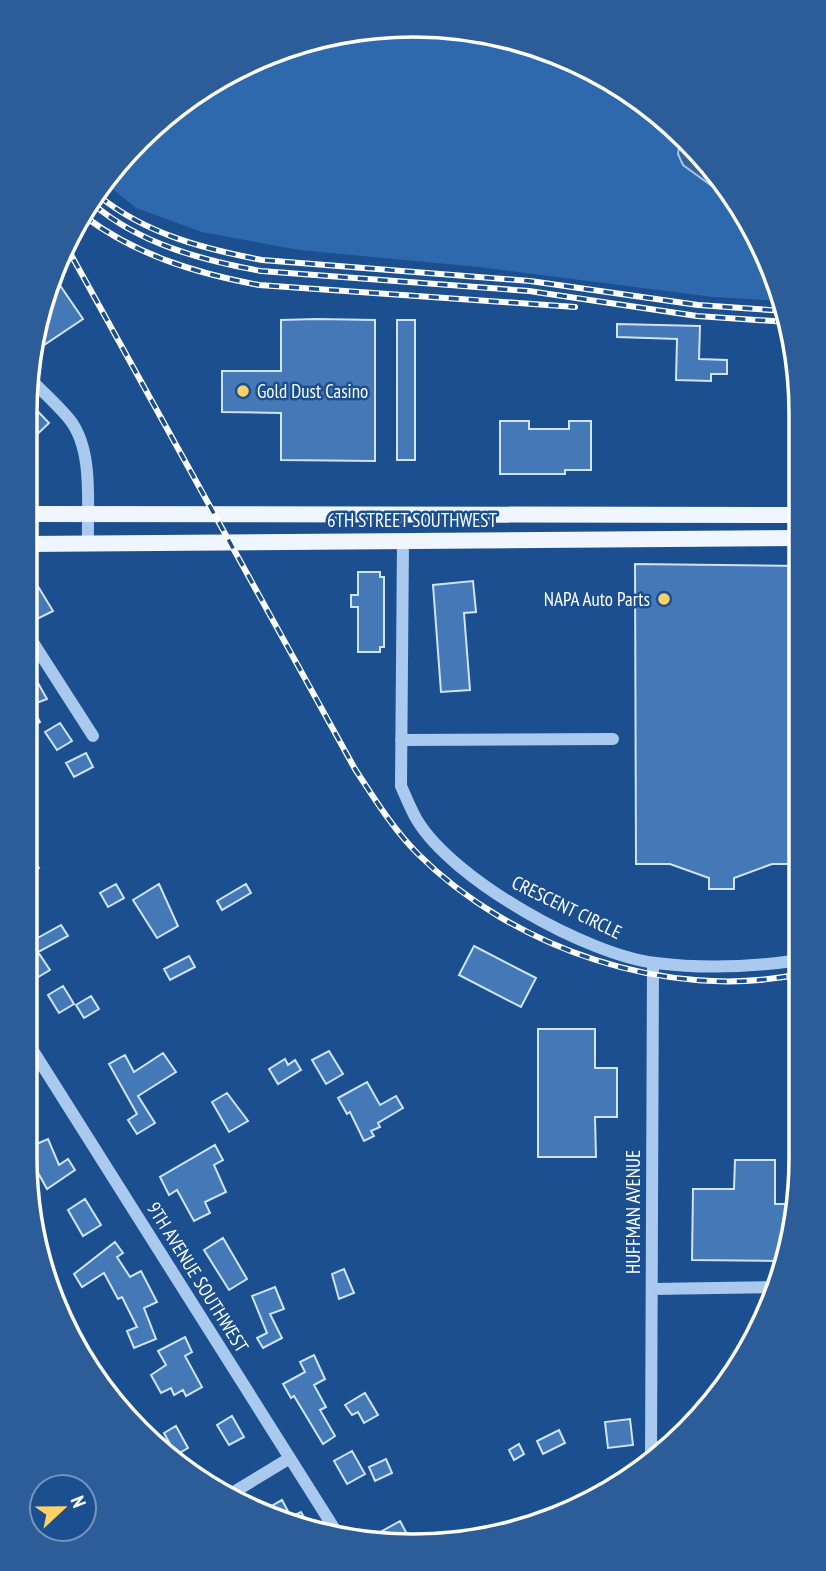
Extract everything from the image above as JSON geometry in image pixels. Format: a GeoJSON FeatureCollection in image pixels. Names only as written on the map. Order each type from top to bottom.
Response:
{"type":"FeatureCollection","features":[{"type":"Feature","properties":{"kind":"main road","name":"6TH STREET SOUTHWEST"},"geometry":{"type":"LineString","coordinates":[[37,514],[789,514]]}},
{"type":"Feature","properties":{"kind":"main road","name":"6TH STREET SOUTHWEST"},"geometry":{"type":"LineString","coordinates":[[37,544],[789,538]]}},
{"type":"Feature","properties":{"kind":"street"},"geometry":{"type":"LineString","coordinates":[[38,387],[71,421],[79,437],[84,461],[88,543]]}},
{"type":"Feature","properties":{"kind":"street","name":"CRESCENT CIRCLE"},"geometry":{"type":"LineString","coordinates":[[403,541],[401,786],[418,822],[474,878],[507,902],[572,935],[613,952],[653,963],[702,967],[789,961]]}},
{"type":"Feature","properties":{"kind":"street"},"geometry":{"type":"LineString","coordinates":[[37,649],[93,736]]}},
{"type":"Feature","properties":{"kind":"street"},"geometry":{"type":"LineString","coordinates":[[401,740],[613,740]]}},
{"type":"Feature","properties":{"kind":"street","name":"HUFFMAN AVENUE"},"geometry":{"type":"LineString","coordinates":[[651,1449],[653,963]]}},
{"type":"Feature","properties":{"kind":"street","name":"9TH AVENUE SOUTHWEST"},"geometry":{"type":"LineString","coordinates":[[37,1057],[332,1525]]}},
{"type":"Feature","properties":{"kind":"street"},"geometry":{"type":"LineString","coordinates":[[652,1289],[766,1287]]}},
{"type":"Feature","properties":{"kind":"street"},"geometry":{"type":"LineString","coordinates":[[237,1490],[289,1458]]}},
{"type":"Feature","properties":{"kind":"shaded area"},"geometry":{"type":"Polygon","coordinates":[[[413,37],[462,40],[510,50],[557,65],[622,100],[661,130],[696,165],[726,204],[761,269],[771,300],[713,297],[478,267],[299,250],[202,232],[136,208],[112,188],[130,165],[165,130],[225,87],[269,65],[340,44],[413,37]]]}},
{"type":"Feature","properties":{"kind":"shaded area"},"geometry":{"type":"Polygon","coordinates":[[[679,147],[713,187],[683,165],[678,154],[679,147]]]}},
{"type":"Feature","properties":{"kind":"building"},"geometry":{"type":"Polygon","coordinates":[[[60,285],[83,319],[44,345],[50,316],[60,285]]]}},
{"type":"Feature","properties":{"kind":"building"},"geometry":{"type":"Polygon","coordinates":[[[281,320],[375,320],[375,461],[281,460],[281,413],[222,412],[222,371],[281,371],[281,320]]]}},
{"type":"Feature","properties":{"kind":"building"},"geometry":{"type":"Polygon","coordinates":[[[397,320],[415,320],[415,460],[397,460],[397,320]]]}},
{"type":"Feature","properties":{"kind":"building"},"geometry":{"type":"Polygon","coordinates":[[[617,324],[700,326],[699,359],[727,360],[727,374],[711,374],[711,381],[676,380],[677,339],[617,337],[617,324]]]}},
{"type":"Feature","properties":{"kind":"building"},"geometry":{"type":"Polygon","coordinates":[[[37,411],[49,423],[37,434],[37,411]]]}},
{"type":"Feature","properties":{"kind":"building"},"geometry":{"type":"Polygon","coordinates":[[[500,421],[529,421],[529,429],[569,429],[569,421],[591,421],[591,470],[565,470],[565,474],[500,474],[500,421]]]}},
{"type":"Feature","properties":{"kind":"building"},"geometry":{"type":"Polygon","coordinates":[[[635,564],[789,566],[789,864],[772,864],[734,878],[734,889],[709,889],[709,878],[670,864],[636,864],[635,564]]]}},
{"type":"Feature","properties":{"kind":"building"},"geometry":{"type":"Polygon","coordinates":[[[358,572],[380,572],[380,577],[384,577],[384,647],[380,647],[380,652],[358,652],[358,607],[351,607],[351,595],[358,595],[358,572]]]}},
{"type":"Feature","properties":{"kind":"building"},"geometry":{"type":"Polygon","coordinates":[[[473,581],[476,612],[464,613],[470,690],[441,692],[433,585],[473,581]]]}},
{"type":"Feature","properties":{"kind":"building"},"geometry":{"type":"Polygon","coordinates":[[[37,585],[53,611],[37,619],[37,585]]]}},
{"type":"Feature","properties":{"kind":"building"},"geometry":{"type":"Polygon","coordinates":[[[37,681],[47,699],[37,703],[37,681]]]}},
{"type":"Feature","properties":{"kind":"building"},"geometry":{"type":"Polygon","coordinates":[[[60,723],[72,741],[57,750],[45,732],[60,723]]]}},
{"type":"Feature","properties":{"kind":"building"},"geometry":{"type":"Polygon","coordinates":[[[86,753],[93,767],[74,777],[66,763],[86,753]]]}},
{"type":"Feature","properties":{"kind":"building"},"geometry":{"type":"Polygon","coordinates":[[[116,884],[124,898],[108,907],[100,893],[116,884]]]}},
{"type":"Feature","properties":{"kind":"building"},"geometry":{"type":"Polygon","coordinates":[[[159,884],[178,926],[157,938],[133,900],[159,884]]]}},
{"type":"Feature","properties":{"kind":"building"},"geometry":{"type":"Polygon","coordinates":[[[246,884],[251,893],[222,910],[217,901],[246,884]]]}},
{"type":"Feature","properties":{"kind":"building"},"geometry":{"type":"Polygon","coordinates":[[[61,925],[68,936],[38,952],[50,970],[37,978],[37,938],[61,925]]]}},
{"type":"Feature","properties":{"kind":"building"},"geometry":{"type":"Polygon","coordinates":[[[474,946],[536,978],[521,1007],[459,975],[474,946]]]}},
{"type":"Feature","properties":{"kind":"building"},"geometry":{"type":"Polygon","coordinates":[[[189,956],[195,967],[170,980],[164,969],[189,956]]]}},
{"type":"Feature","properties":{"kind":"building"},"geometry":{"type":"Polygon","coordinates":[[[63,986],[74,1004],[59,1013],[48,995],[63,986]]]}},
{"type":"Feature","properties":{"kind":"building"},"geometry":{"type":"Polygon","coordinates":[[[91,996],[99,1009],[84,1018],[76,1005],[91,996]]]}},
{"type":"Feature","properties":{"kind":"building"},"geometry":{"type":"Polygon","coordinates":[[[538,1029],[595,1029],[595,1068],[617,1068],[617,1117],[595,1117],[596,1157],[538,1157],[538,1029]]]}},
{"type":"Feature","properties":{"kind":"building"},"geometry":{"type":"Polygon","coordinates":[[[329,1051],[343,1074],[326,1084],[312,1060],[329,1051]]]}},
{"type":"Feature","properties":{"kind":"building"},"geometry":{"type":"Polygon","coordinates":[[[163,1053],[176,1072],[138,1096],[155,1123],[137,1134],[128,1120],[137,1114],[109,1064],[125,1055],[134,1072],[163,1053]]]}},
{"type":"Feature","properties":{"kind":"building"},"geometry":{"type":"Polygon","coordinates":[[[285,1059],[288,1065],[295,1060],[301,1070],[278,1084],[269,1069],[285,1059]]]}},
{"type":"Feature","properties":{"kind":"building"},"geometry":{"type":"Polygon","coordinates":[[[367,1082],[380,1105],[396,1096],[403,1108],[378,1123],[380,1127],[371,1131],[374,1136],[364,1141],[350,1112],[347,1114],[338,1098],[367,1082]]]}},
{"type":"Feature","properties":{"kind":"building"},"geometry":{"type":"Polygon","coordinates":[[[227,1093],[248,1121],[229,1132],[212,1102],[227,1093]]]}},
{"type":"Feature","properties":{"kind":"building"},"geometry":{"type":"Polygon","coordinates":[[[48,1139],[59,1165],[68,1159],[75,1170],[47,1189],[38,1172],[37,1144],[48,1139]]]}},
{"type":"Feature","properties":{"kind":"building"},"geometry":{"type":"Polygon","coordinates":[[[215,1145],[223,1160],[214,1165],[226,1192],[205,1202],[210,1213],[194,1221],[177,1190],[169,1195],[160,1177],[215,1145]]]}},
{"type":"Feature","properties":{"kind":"building"},"geometry":{"type":"Polygon","coordinates":[[[735,1160],[775,1160],[775,1204],[786,1204],[774,1261],[692,1260],[693,1189],[734,1189],[735,1160]]]}},
{"type":"Feature","properties":{"kind":"building"},"geometry":{"type":"Polygon","coordinates":[[[85,1199],[101,1225],[83,1236],[68,1210],[85,1199]]]}},
{"type":"Feature","properties":{"kind":"building"},"geometry":{"type":"Polygon","coordinates":[[[223,1238],[247,1279],[229,1290],[204,1250],[223,1238]]]}},
{"type":"Feature","properties":{"kind":"building"},"geometry":{"type":"Polygon","coordinates":[[[115,1242],[123,1253],[117,1257],[130,1277],[141,1271],[157,1302],[144,1308],[156,1339],[134,1348],[127,1331],[137,1327],[122,1297],[118,1299],[104,1273],[82,1287],[74,1274],[115,1242]]]}},
{"type":"Feature","properties":{"kind":"building"},"geometry":{"type":"Polygon","coordinates":[[[344,1269],[354,1293],[339,1299],[332,1274],[344,1269]]]}},
{"type":"Feature","properties":{"kind":"building"},"geometry":{"type":"Polygon","coordinates":[[[275,1287],[284,1309],[270,1314],[282,1338],[263,1348],[257,1338],[267,1333],[252,1296],[275,1287]]]}},
{"type":"Feature","properties":{"kind":"building"},"geometry":{"type":"Polygon","coordinates":[[[185,1337],[192,1352],[185,1356],[202,1387],[186,1396],[183,1390],[174,1395],[171,1388],[161,1393],[151,1375],[166,1365],[158,1351],[185,1337]]]}},
{"type":"Feature","properties":{"kind":"building"},"geometry":{"type":"Polygon","coordinates":[[[314,1355],[325,1379],[314,1385],[326,1407],[320,1410],[335,1436],[323,1444],[294,1396],[291,1398],[283,1384],[305,1372],[300,1362],[314,1355]]]}},
{"type":"Feature","properties":{"kind":"building"},"geometry":{"type":"Polygon","coordinates":[[[365,1393],[378,1415],[364,1423],[358,1412],[352,1415],[345,1405],[365,1393]]]}},
{"type":"Feature","properties":{"kind":"building"},"geometry":{"type":"Polygon","coordinates":[[[232,1416],[244,1437],[229,1445],[217,1425],[232,1416]]]}},
{"type":"Feature","properties":{"kind":"building"},"geometry":{"type":"Polygon","coordinates":[[[630,1419],[633,1445],[608,1448],[605,1422],[630,1419]]]}},
{"type":"Feature","properties":{"kind":"building"},"geometry":{"type":"Polygon","coordinates":[[[176,1426],[188,1448],[180,1453],[171,1446],[164,1433],[176,1426]]]}},
{"type":"Feature","properties":{"kind":"building"},"geometry":{"type":"Polygon","coordinates":[[[559,1430],[565,1443],[543,1454],[537,1441],[559,1430]]]}},
{"type":"Feature","properties":{"kind":"building"},"geometry":{"type":"Polygon","coordinates":[[[519,1444],[524,1454],[514,1460],[509,1450],[519,1444]]]}},
{"type":"Feature","properties":{"kind":"building"},"geometry":{"type":"Polygon","coordinates":[[[352,1451],[365,1474],[347,1484],[334,1461],[352,1451]]]}},
{"type":"Feature","properties":{"kind":"building"},"geometry":{"type":"Polygon","coordinates":[[[386,1459],[392,1473],[375,1481],[369,1467],[386,1459]]]}},
{"type":"Feature","properties":{"kind":"building"},"geometry":{"type":"Polygon","coordinates":[[[282,1500],[289,1513],[271,1507],[282,1500]]]}},
{"type":"Feature","properties":{"kind":"building"},"geometry":{"type":"Polygon","coordinates":[[[400,1521],[407,1534],[388,1533],[380,1532],[400,1521]]]}},
{"type":"Feature","properties":{"kind":"railway"},"geometry":{"type":"LineString","coordinates":[[104,199],[136,220],[176,238],[262,260],[530,281],[698,305],[774,310]]}},
{"type":"Feature","properties":{"kind":"railway"},"geometry":{"type":"LineString","coordinates":[[98,208],[151,240],[194,256],[261,271],[529,291],[697,316],[777,321]]}},
{"type":"Feature","properties":{"kind":"railway"},"geometry":{"type":"LineString","coordinates":[[90,220],[124,242],[167,261],[212,275],[259,285],[575,307]]}},
{"type":"Feature","properties":{"kind":"railway"},"geometry":{"type":"LineString","coordinates":[[72,256],[355,769],[392,824],[418,854],[456,887],[499,916],[546,941],[595,960],[646,973],[698,980],[750,981],[789,976]]}},
{"type":"Feature","properties":{"kind":"place","name":"Gold Dust Casino"},"geometry":{"type":"Point","coordinates":[243,391]}},
{"type":"Feature","properties":{"kind":"place","name":"NAPA Auto Parts"},"geometry":{"type":"Point","coordinates":[664,599]}}]}
